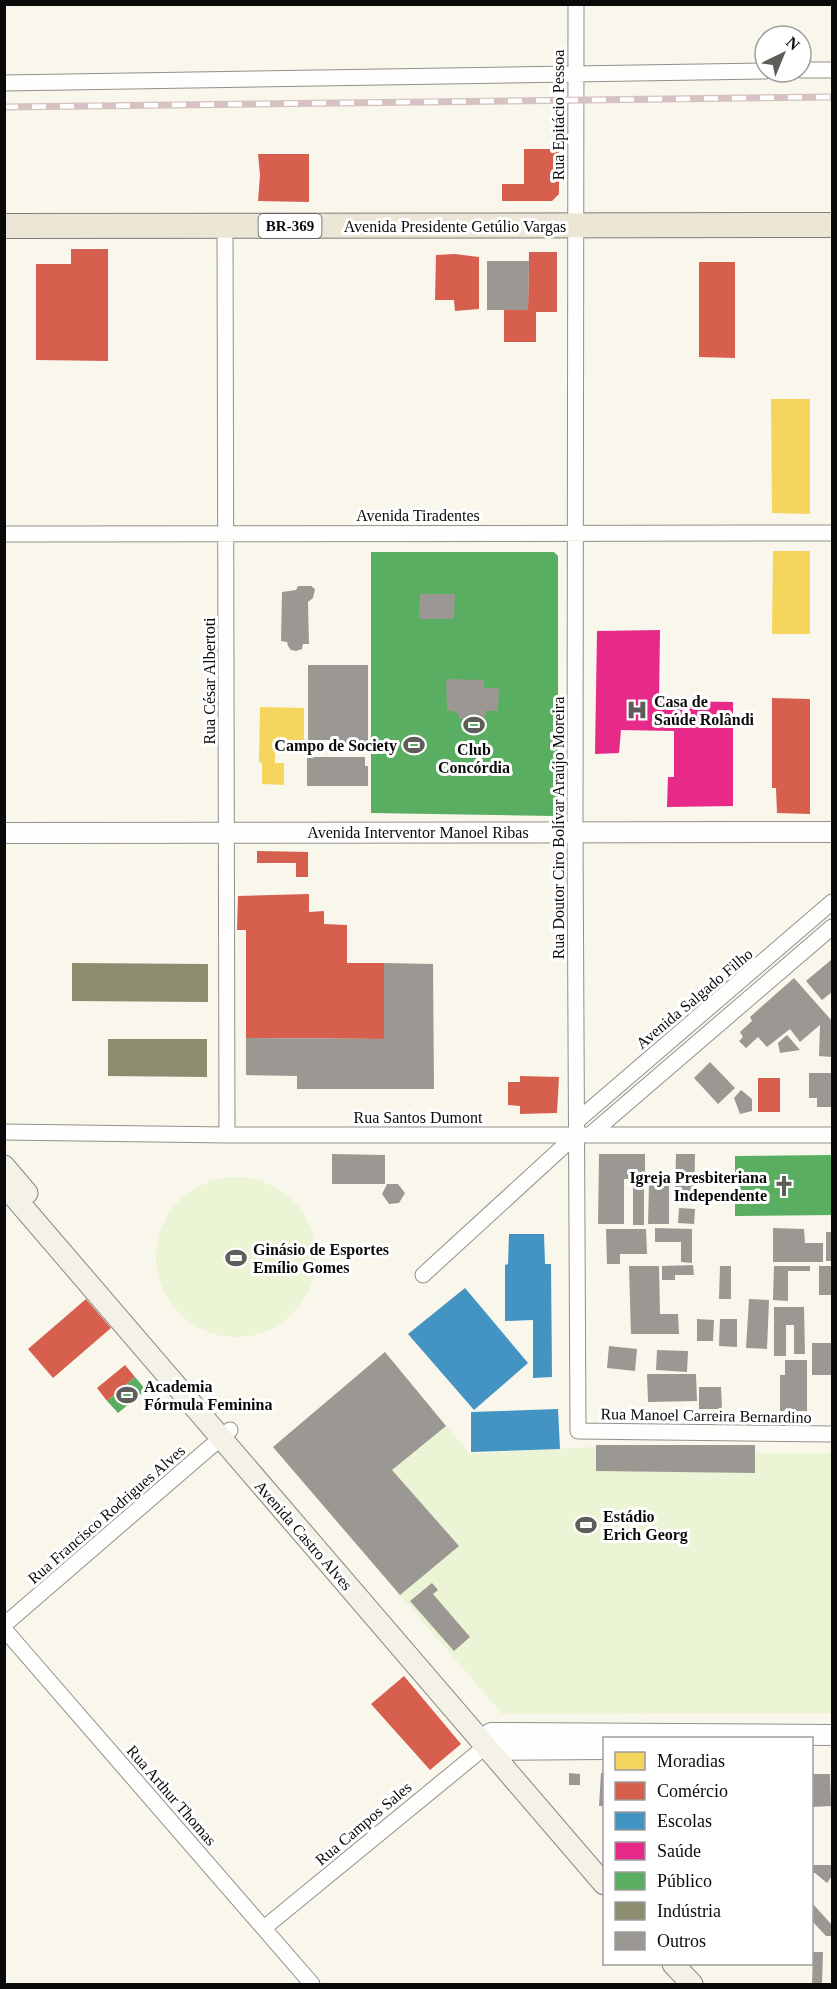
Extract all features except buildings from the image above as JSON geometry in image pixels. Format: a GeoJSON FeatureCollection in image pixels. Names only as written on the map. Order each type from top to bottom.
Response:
{"type":"FeatureCollection","features":[{"type":"Feature","properties":{"kind":"main road","name":"Avenida Presidente Getúlio Vargas"},"geometry":{"type":"LineString","coordinates":[[4,226],[832,225]]}},
{"type":"Feature","properties":{"kind":"main road","name":"Avenida Castro Alves"},"geometry":{"type":"LineString","coordinates":[[4,1166],[127,1318],[491,1744],[603,1882]]}},
{"type":"Feature","properties":{"kind":"main road","name":"Avenida Castro Alves"},"geometry":{"type":"LineString","coordinates":[[4,1185],[127,1318]]}},
{"type":"Feature","properties":{"kind":"main road","name":"Avenida Castro Alves"},"geometry":{"type":"LineString","coordinates":[[491,1744],[603,1864]]}},
{"type":"Feature","properties":{"kind":"main road"},"geometry":{"type":"LineString","coordinates":[[675,1965],[692,1984]]}},
{"type":"Feature","properties":{"kind":"main road"},"geometry":{"type":"LineString","coordinates":[[691,1965],[708,1984]]}},
{"type":"Feature","properties":{"kind":"street","name":"Rua Epitácio Pessoa"},"geometry":{"type":"LineString","coordinates":[[576,4],[576,225]]}},
{"type":"Feature","properties":{"kind":"street"},"geometry":{"type":"LineString","coordinates":[[813,70],[832,70]]}},
{"type":"Feature","properties":{"kind":"street"},"geometry":{"type":"LineString","coordinates":[[4,83],[753,71]]}},
{"type":"Feature","properties":{"kind":"street","name":"Rua Doutor Ciro Bolívar Araújo Moreira"},"geometry":{"type":"LineString","coordinates":[[576,225],[575,833],[582,1130],[578,1431]]}},
{"type":"Feature","properties":{"kind":"street","name":"Rua César Albertoti"},"geometry":{"type":"LineString","coordinates":[[225,226],[227,1135]]}},
{"type":"Feature","properties":{"kind":"street","name":"Avenida Tiradentes"},"geometry":{"type":"LineString","coordinates":[[4,534],[832,533]]}},
{"type":"Feature","properties":{"kind":"street","name":"Avenida Interventor Manoel Ribas"},"geometry":{"type":"LineString","coordinates":[[4,833],[832,832]]}},
{"type":"Feature","properties":{"kind":"street","name":"Avenida Salgado Filho"},"geometry":{"type":"LineString","coordinates":[[423,1275],[832,902]]}},
{"type":"Feature","properties":{"kind":"street","name":"Avenida Salgado Filho"},"geometry":{"type":"LineString","coordinates":[[582,1130],[832,927]]}},
{"type":"Feature","properties":{"kind":"street"},"geometry":{"type":"LineString","coordinates":[[766,960],[777,973]]}},
{"type":"Feature","properties":{"kind":"street","name":"Rua Santos Dumont"},"geometry":{"type":"LineString","coordinates":[[4,1132],[227,1135],[582,1130],[832,1134]]}},
{"type":"Feature","properties":{"kind":"street","name":"Rua Manoel Carreira Bernardino"},"geometry":{"type":"LineString","coordinates":[[578,1431],[832,1434]]}},
{"type":"Feature","properties":{"kind":"street","name":"Rua Francisco Rodrigues Alves"},"geometry":{"type":"LineString","coordinates":[[4,1627],[226,1434]]}},
{"type":"Feature","properties":{"kind":"street","name":"Rua Arthur Thomas"},"geometry":{"type":"LineString","coordinates":[[4,1627],[312,1984]]}},
{"type":"Feature","properties":{"kind":"street"},"geometry":{"type":"LineString","coordinates":[[756,1737],[832,1735]]}},
{"type":"Feature","properties":{"kind":"street"},"geometry":{"type":"LineString","coordinates":[[491,1744],[603,1741]]}},
{"type":"Feature","properties":{"kind":"street"},"geometry":{"type":"LineString","coordinates":[[491,1744],[603,1749]]}},
{"type":"Feature","properties":{"kind":"street","name":"Rua Campos Sales"},"geometry":{"type":"LineString","coordinates":[[264,1928],[491,1744]]}},
{"type":"Feature","properties":{"kind":"street"},"geometry":{"type":"LineString","coordinates":[[813,1748],[832,1748]]}},
{"type":"Feature","properties":{"kind":"green space","name":"Ginásio de Esportes Emílio Gomes"},"geometry":{"type":"Polygon","coordinates":[[[236,1177],[267,1183],[292,1201],[310,1226],[316,1257],[310,1288],[292,1313],[267,1331],[236,1337],[205,1331],[180,1313],[162,1288],[156,1257],[162,1226],[180,1201],[205,1183],[236,1177]]]}},
{"type":"Feature","properties":{"kind":"green space","name":"Estádio Erich Georg"},"geometry":{"type":"Polygon","coordinates":[[[385,1352],[470,1454],[593,1447],[755,1453],[832,1453],[832,1713],[502,1714],[273,1447],[385,1352]]]}},
{"type":"Feature","properties":{"kind":"railway"},"geometry":{"type":"LineString","coordinates":[[4,107],[832,97]]}},
{"type":"Feature","properties":{"kind":"place","name":"Casa de Saúde Rolândi"},"geometry":{"type":"Point","coordinates":[637,710]}},
{"type":"Feature","properties":{"kind":"place","name":"Club Concórdia"},"geometry":{"type":"Point","coordinates":[474,725]}},
{"type":"Feature","properties":{"kind":"place","name":"Campo de Society"},"geometry":{"type":"Point","coordinates":[414,745]}},
{"type":"Feature","properties":{"kind":"place","name":"Igreja Presbiteriana Independente"},"geometry":{"type":"Point","coordinates":[784,1186]}},
{"type":"Feature","properties":{"kind":"place","name":"Ginásio de Esportes Emílio Gomes"},"geometry":{"type":"Point","coordinates":[236,1258]}},
{"type":"Feature","properties":{"kind":"place","name":"Academia Fórmula Feminina"},"geometry":{"type":"Point","coordinates":[127,1395]}},
{"type":"Feature","properties":{"kind":"place","name":"Estádio Erich Georg"},"geometry":{"type":"Point","coordinates":[586,1525]}}]}
